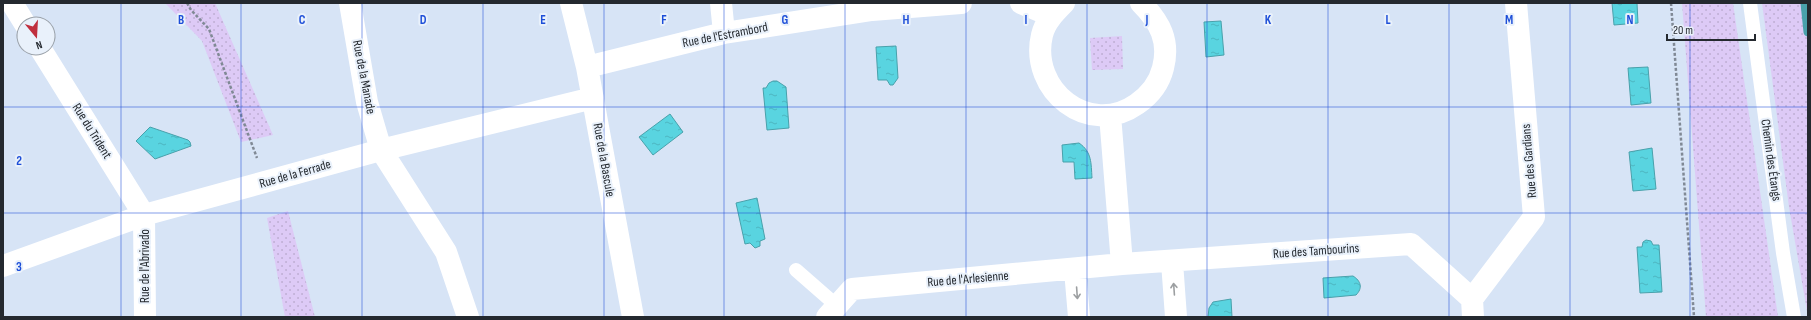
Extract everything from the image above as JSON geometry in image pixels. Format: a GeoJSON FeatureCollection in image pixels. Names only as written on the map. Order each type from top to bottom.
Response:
{"type":"FeatureCollection","features":[{"type":"Feature","properties":{"kind":"street"},"geometry":{"type":"LineString","coordinates":[[12,3],[20,16]]}},
{"type":"Feature","properties":{"kind":"street","name":"Rue de la Manade"},"geometry":{"type":"LineString","coordinates":[[350,3],[367,102],[381,150],[446,252],[468,317]]}},
{"type":"Feature","properties":{"kind":"street","name":"Rue de la Bascule"},"geometry":{"type":"LineString","coordinates":[[571,3],[587,67],[633,317]]}},
{"type":"Feature","properties":{"kind":"street"},"geometry":{"type":"LineString","coordinates":[[721,3],[724,33]]}},
{"type":"Feature","properties":{"kind":"street","name":"Rue de l'Estrambord"},"geometry":{"type":"LineString","coordinates":[[587,67],[724,33],[872,10],[961,3]]}},
{"type":"Feature","properties":{"kind":"street"},"geometry":{"type":"LineString","coordinates":[[1021,3],[1058,9],[1042,34],[1040,54],[1044,75],[1054,93],[1070,106],[1089,114],[1110,115],[1130,109],[1148,97],[1160,79],[1166,58],[1164,37],[1155,18],[1141,3]]}},
{"type":"Feature","properties":{"kind":"street","name":"Rue des Gardians"},"geometry":{"type":"LineString","coordinates":[[1472,308],[1534,217],[1516,3]]}},
{"type":"Feature","properties":{"kind":"street","name":"Rue du Trident"},"geometry":{"type":"LineString","coordinates":[[45,56],[144,215]]}},
{"type":"Feature","properties":{"kind":"street","name":"Rue de la Ferrade"},"geometry":{"type":"LineString","coordinates":[[3,266],[144,215],[266,183],[381,150],[593,98]]}},
{"type":"Feature","properties":{"kind":"street"},"geometry":{"type":"LineString","coordinates":[[1110,115],[1122,264]]}},
{"type":"Feature","properties":{"kind":"street","name":"Rue de l'Abrivado"},"geometry":{"type":"LineString","coordinates":[[144,215],[145,317]]}},
{"type":"Feature","properties":{"kind":"street","name":"Rue des Tambourins"},"geometry":{"type":"LineString","coordinates":[[1122,264],[1172,262],[1411,244],[1472,308]]}},
{"type":"Feature","properties":{"kind":"street"},"geometry":{"type":"LineString","coordinates":[[1172,262],[1176,317]]}},
{"type":"Feature","properties":{"kind":"street","name":"Rue de l'Arlesienne"},"geometry":{"type":"LineString","coordinates":[[831,311],[852,289],[1075,270],[1122,264]]}},
{"type":"Feature","properties":{"kind":"street"},"geometry":{"type":"LineString","coordinates":[[1075,270],[1079,317]]}},
{"type":"Feature","properties":{"kind":"lane","name":"Chemin des Étangs"},"geometry":{"type":"LineString","coordinates":[[1750,3],[1783,253],[1794,317]]}},
{"type":"Feature","properties":{"kind":"lane"},"geometry":{"type":"LineString","coordinates":[[796,270],[831,311]]}},
{"type":"Feature","properties":{"kind":"path"},"geometry":{"type":"LineString","coordinates":[[187,3],[191,10],[209,29],[266,183]]}},
{"type":"Feature","properties":{"kind":"path"},"geometry":{"type":"LineString","coordinates":[[1671,3],[1694,317]]}},
{"type":"Feature","properties":{"kind":"shaded area"},"geometry":{"type":"Polygon","coordinates":[[[165,3],[215,3],[273,135],[241,142],[202,41],[165,3]]]}},
{"type":"Feature","properties":{"kind":"shaded area"},"geometry":{"type":"Polygon","coordinates":[[[1682,3],[1733,3],[1778,317],[1706,317],[1682,3]]]}},
{"type":"Feature","properties":{"kind":"shaded area"},"geometry":{"type":"Polygon","coordinates":[[[1762,3],[1808,3],[1808,317],[1789,207],[1762,3]]]}},
{"type":"Feature","properties":{"kind":"shaded area"},"geometry":{"type":"Polygon","coordinates":[[[1122,36],[1123,69],[1092,70],[1090,38],[1122,36]]]}},
{"type":"Feature","properties":{"kind":"shaded area"},"geometry":{"type":"Polygon","coordinates":[[[288,211],[315,317],[285,317],[267,218],[288,211]]]}},
{"type":"Feature","properties":{"kind":"water"},"geometry":{"type":"Polygon","coordinates":[[[1612,3],[1637,3],[1638,23],[1614,25],[1612,3]]]}},
{"type":"Feature","properties":{"kind":"water"},"geometry":{"type":"Polygon","coordinates":[[[1221,21],[1224,55],[1206,57],[1204,22],[1221,21]]]}},
{"type":"Feature","properties":{"kind":"water"},"geometry":{"type":"Polygon","coordinates":[[[896,46],[898,78],[893,85],[890,85],[887,80],[878,80],[876,47],[896,46]]]}},
{"type":"Feature","properties":{"kind":"water"},"geometry":{"type":"Polygon","coordinates":[[[1648,67],[1651,103],[1631,105],[1628,68],[1648,67]]]}},
{"type":"Feature","properties":{"kind":"water"},"geometry":{"type":"Polygon","coordinates":[[[777,81],[786,87],[789,128],[767,130],[763,88],[766,88],[769,83],[777,81]]]}},
{"type":"Feature","properties":{"kind":"water"},"geometry":{"type":"Polygon","coordinates":[[[670,114],[683,132],[653,155],[639,137],[670,114]]]}},
{"type":"Feature","properties":{"kind":"water"},"geometry":{"type":"Polygon","coordinates":[[[150,127],[188,140],[191,146],[155,159],[136,141],[150,127]]]}},
{"type":"Feature","properties":{"kind":"water"},"geometry":{"type":"Polygon","coordinates":[[[1079,143],[1089,154],[1092,178],[1075,179],[1074,162],[1063,162],[1062,145],[1079,143]]]}},
{"type":"Feature","properties":{"kind":"water"},"geometry":{"type":"Polygon","coordinates":[[[1652,148],[1656,189],[1633,191],[1629,152],[1652,148]]]}},
{"type":"Feature","properties":{"kind":"water"},"geometry":{"type":"Polygon","coordinates":[[[757,198],[765,239],[760,241],[760,246],[755,248],[750,243],[745,244],[736,203],[757,198]]]}},
{"type":"Feature","properties":{"kind":"water"},"geometry":{"type":"Polygon","coordinates":[[[1646,240],[1651,241],[1653,245],[1659,245],[1662,292],[1640,293],[1637,247],[1642,247],[1643,242],[1646,240]]]}},
{"type":"Feature","properties":{"kind":"water"},"geometry":{"type":"Polygon","coordinates":[[[1353,276],[1358,280],[1360,285],[1360,290],[1356,295],[1324,298],[1323,278],[1353,276]]]}},
{"type":"Feature","properties":{"kind":"water"},"geometry":{"type":"Polygon","coordinates":[[[1231,299],[1232,317],[1208,317],[1209,308],[1213,302],[1231,299]]]}},
{"type":"Feature","properties":{"kind":"waterway"},"geometry":{"type":"LineString","coordinates":[[1805,3],[1808,32]]}}]}
